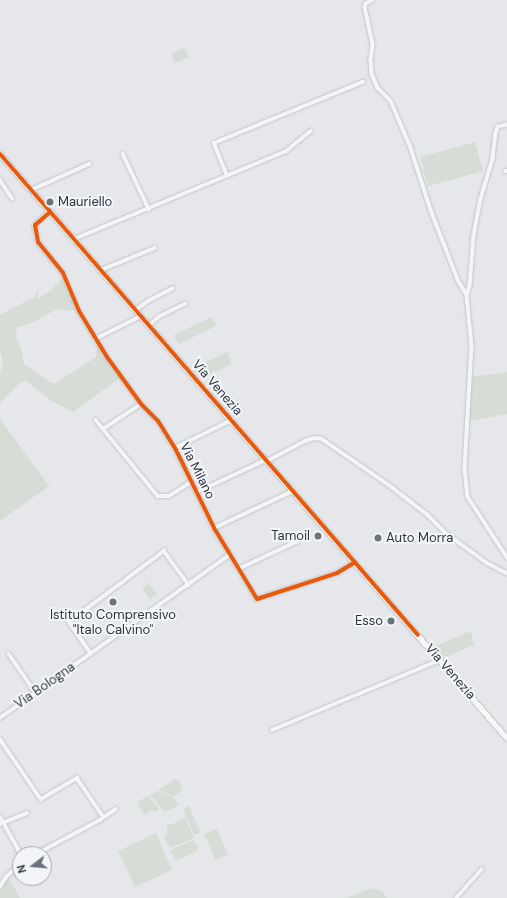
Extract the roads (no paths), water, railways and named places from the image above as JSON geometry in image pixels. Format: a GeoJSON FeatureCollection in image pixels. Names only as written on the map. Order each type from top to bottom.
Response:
{"type":"FeatureCollection","features":[{"type":"Feature","properties":{"kind":"main road","name":"Via Venezia"},"geometry":{"type":"LineString","coordinates":[[0,154],[507,738]]}},
{"type":"Feature","properties":{"kind":"street"},"geometry":{"type":"LineString","coordinates":[[373,0],[366,4],[365,7],[374,45],[371,60],[372,74],[378,88],[391,101],[411,148],[432,213],[459,282],[467,295]]}},
{"type":"Feature","properties":{"kind":"street"},"geometry":{"type":"LineString","coordinates":[[228,176],[214,143],[362,82]]}},
{"type":"Feature","properties":{"kind":"street"},"geometry":{"type":"LineString","coordinates":[[507,125],[498,127],[496,132],[494,159],[475,223],[470,286],[467,295],[472,346],[465,469],[468,497],[507,557]]}},
{"type":"Feature","properties":{"kind":"street"},"geometry":{"type":"LineString","coordinates":[[74,239],[286,151],[311,131]]}},
{"type":"Feature","properties":{"kind":"street"},"geometry":{"type":"LineString","coordinates":[[123,154],[148,209]]}},
{"type":"Feature","properties":{"kind":"street"},"geometry":{"type":"LineString","coordinates":[[31,190],[89,164]]}},
{"type":"Feature","properties":{"kind":"street"},"geometry":{"type":"LineString","coordinates":[[0,180],[12,198]]}},
{"type":"Feature","properties":{"kind":"street","name":"Via Milano"},"geometry":{"type":"LineString","coordinates":[[50,212],[34,225],[35,236],[42,249],[63,273],[80,312],[95,339],[142,404],[158,421],[175,448],[214,528],[257,599],[336,573],[355,562]]}},
{"type":"Feature","properties":{"kind":"street"},"geometry":{"type":"LineString","coordinates":[[101,270],[155,248]]}},
{"type":"Feature","properties":{"kind":"street"},"geometry":{"type":"LineString","coordinates":[[136,310],[148,301],[173,288]]}},
{"type":"Feature","properties":{"kind":"street"},"geometry":{"type":"LineString","coordinates":[[149,325],[160,316],[185,304]]}},
{"type":"Feature","properties":{"kind":"street"},"geometry":{"type":"LineString","coordinates":[[95,339],[141,316]]}},
{"type":"Feature","properties":{"kind":"street"},"geometry":{"type":"LineString","coordinates":[[102,429],[142,404]]}},
{"type":"Feature","properties":{"kind":"street"},"geometry":{"type":"LineString","coordinates":[[96,420],[158,496],[169,496],[191,482]]}},
{"type":"Feature","properties":{"kind":"street"},"geometry":{"type":"LineString","coordinates":[[175,448],[232,420]]}},
{"type":"Feature","properties":{"kind":"street"},"geometry":{"type":"LineString","coordinates":[[197,492],[305,441],[314,438],[322,439],[389,485],[428,516],[447,534],[487,563],[507,573]]}},
{"type":"Feature","properties":{"kind":"street"},"geometry":{"type":"LineString","coordinates":[[214,528],[293,492]]}},
{"type":"Feature","properties":{"kind":"street"},"geometry":{"type":"LineString","coordinates":[[238,569],[298,541]]}},
{"type":"Feature","properties":{"kind":"street"},"geometry":{"type":"LineString","coordinates":[[91,654],[69,622],[164,551],[189,585]]}},
{"type":"Feature","properties":{"kind":"street","name":"Via Bologna"},"geometry":{"type":"LineString","coordinates":[[0,718],[189,585],[229,555]]}},
{"type":"Feature","properties":{"kind":"street"},"geometry":{"type":"LineString","coordinates":[[9,654],[36,693]]}},
{"type":"Feature","properties":{"kind":"street"},"geometry":{"type":"LineString","coordinates":[[272,730],[435,662],[438,659]]}},
{"type":"Feature","properties":{"kind":"street"},"geometry":{"type":"LineString","coordinates":[[0,739],[41,799],[77,778],[104,816]]}},
{"type":"Feature","properties":{"kind":"street"},"geometry":{"type":"LineString","coordinates":[[50,846],[116,809]]}},
{"type":"Feature","properties":{"kind":"street"},"geometry":{"type":"LineString","coordinates":[[2,823],[27,813]]}},
{"type":"Feature","properties":{"kind":"street"},"geometry":{"type":"LineString","coordinates":[[0,816],[2,823],[16,846]]}},
{"type":"Feature","properties":{"kind":"street"},"geometry":{"type":"LineString","coordinates":[[456,898],[481,870]]}},
{"type":"Feature","properties":{"kind":"street"},"geometry":{"type":"LineString","coordinates":[[0,887],[6,877],[12,871]]}},
{"type":"Feature","properties":{"kind":"place","name":"Mauriello"},"geometry":{"type":"Point","coordinates":[50,202]}},
{"type":"Feature","properties":{"kind":"place","name":"Tamoil"},"geometry":{"type":"Point","coordinates":[318,536]}},
{"type":"Feature","properties":{"kind":"place","name":"Auto Morra"},"geometry":{"type":"Point","coordinates":[378,538]}},
{"type":"Feature","properties":{"kind":"place","name":"Istituto Comprensivo \"Italo Calvino\""},"geometry":{"type":"Point","coordinates":[113,602]}},
{"type":"Feature","properties":{"kind":"place","name":"Esso"},"geometry":{"type":"Point","coordinates":[391,621]}}]}
